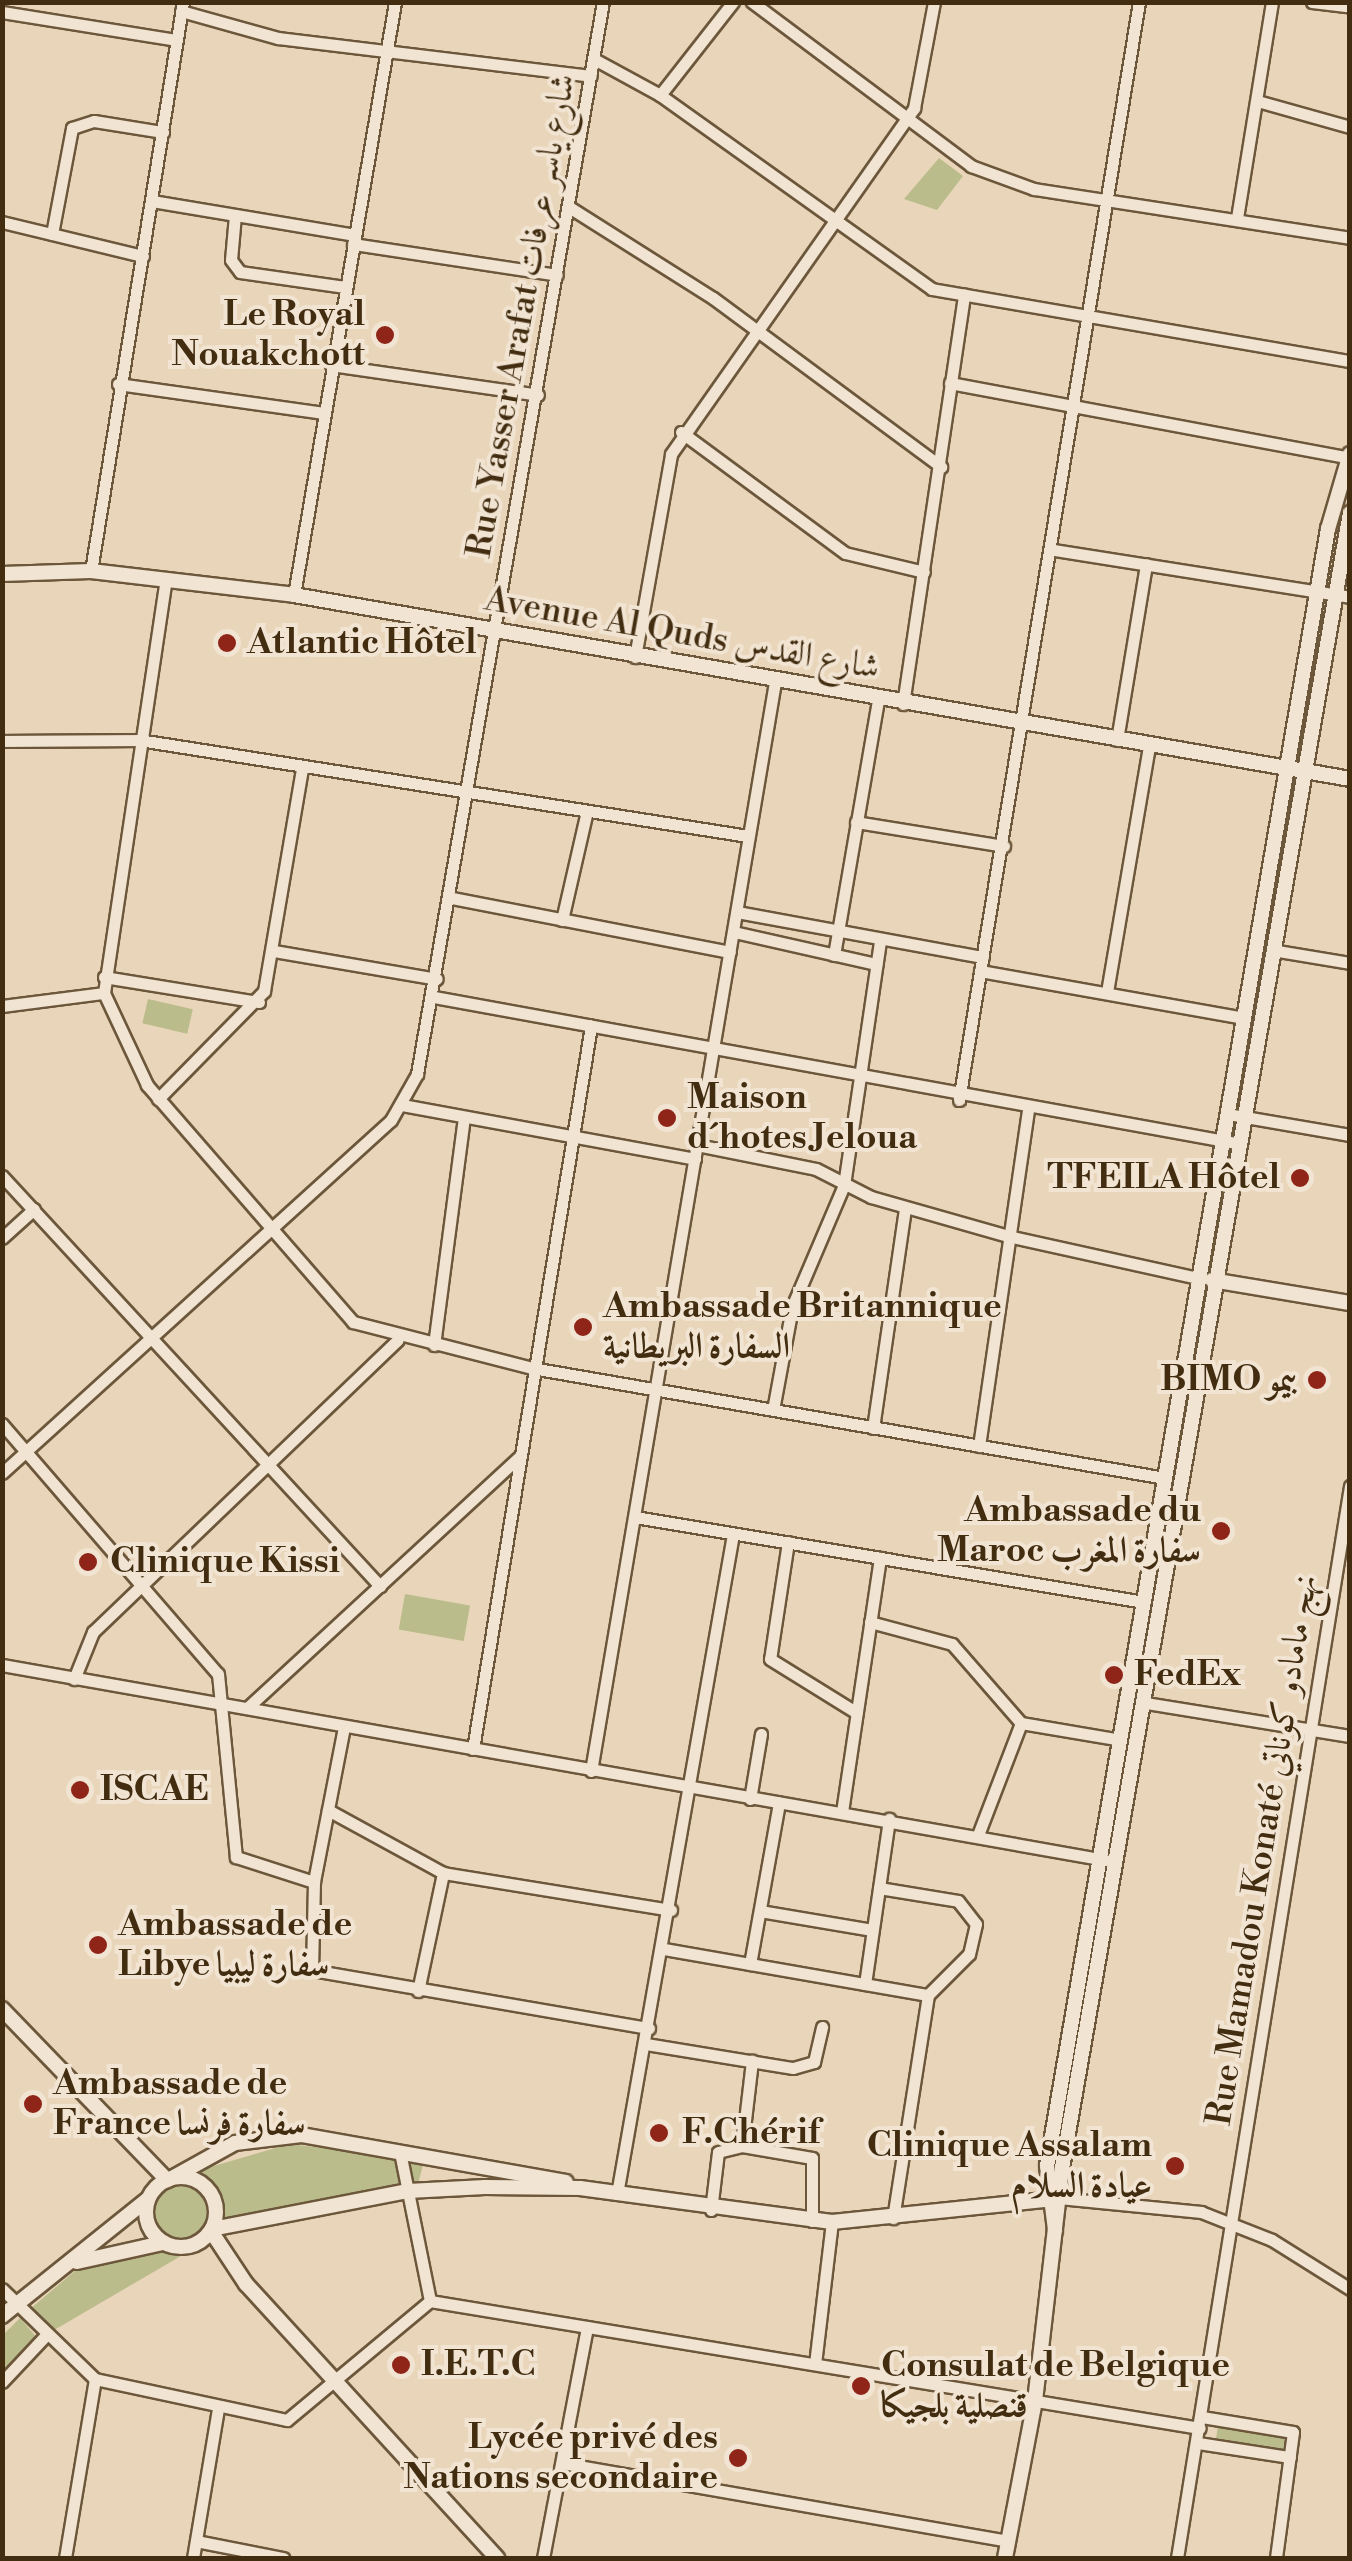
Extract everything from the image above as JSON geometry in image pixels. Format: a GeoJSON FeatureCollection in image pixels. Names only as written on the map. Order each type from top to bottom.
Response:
{"type":"FeatureCollection","features":[{"type":"Feature","properties":{"kind":"street"},"geometry":{"type":"LineString","coordinates":[[294,595],[395,2]]}},
{"type":"Feature","properties":{"kind":"street","name":"Rue Yasser Arafat شارع ياسر عرفات"},"geometry":{"type":"LineString","coordinates":[[402,1105],[438,979],[603,2]]}},
{"type":"Feature","properties":{"kind":"street"},"geometry":{"type":"LineString","coordinates":[[660,95],[732,2]]}},
{"type":"Feature","properties":{"kind":"street"},"geometry":{"type":"LineString","coordinates":[[752,2],[906,121],[972,166],[1034,189],[1105,196],[1350,238]]}},
{"type":"Feature","properties":{"kind":"street"},"geometry":{"type":"LineString","coordinates":[[635,657],[682,432],[752,329],[906,121],[934,2]]}},
{"type":"Feature","properties":{"kind":"street"},"geometry":{"type":"LineString","coordinates":[[959,1100],[1027,725],[1084,316],[1139,2]]}},
{"type":"Feature","properties":{"kind":"street"},"geometry":{"type":"LineString","coordinates":[[1237,218],[1261,102],[1272,2]]}},
{"type":"Feature","properties":{"kind":"street"},"geometry":{"type":"LineString","coordinates":[[1312,2],[1350,7]]}},
{"type":"Feature","properties":{"kind":"street"},"geometry":{"type":"LineString","coordinates":[[91,572],[118,384],[182,7],[386,53],[591,76]]}},
{"type":"Feature","properties":{"kind":"street"},"geometry":{"type":"LineString","coordinates":[[2,12],[176,40]]}},
{"type":"Feature","properties":{"kind":"street"},"geometry":{"type":"LineString","coordinates":[[594,59],[660,95],[829,223],[932,289],[1350,361]]}},
{"type":"Feature","properties":{"kind":"street"},"geometry":{"type":"LineString","coordinates":[[1261,102],[1350,127]]}},
{"type":"Feature","properties":{"kind":"street"},"geometry":{"type":"LineString","coordinates":[[52,234],[72,128],[94,121],[162,132]]}},
{"type":"Feature","properties":{"kind":"street"},"geometry":{"type":"LineString","coordinates":[[152,201],[557,274]]}},
{"type":"Feature","properties":{"kind":"street"},"geometry":{"type":"LineString","coordinates":[[569,207],[752,329],[941,467]]}},
{"type":"Feature","properties":{"kind":"street"},"geometry":{"type":"LineString","coordinates":[[235,216],[231,260],[240,272],[346,287]]}},
{"type":"Feature","properties":{"kind":"street"},"geometry":{"type":"LineString","coordinates":[[2,222],[142,256]]}},
{"type":"Feature","properties":{"kind":"street"},"geometry":{"type":"LineString","coordinates":[[902,704],[941,467],[964,295]]}},
{"type":"Feature","properties":{"kind":"street"},"geometry":{"type":"LineString","coordinates":[[331,364],[538,395]]}},
{"type":"Feature","properties":{"kind":"street"},"geometry":{"type":"LineString","coordinates":[[950,383],[1070,411],[1349,456],[1198,1278],[1121,1740],[1109,1860]]}},
{"type":"Feature","properties":{"kind":"street"},"geometry":{"type":"LineString","coordinates":[[118,384],[324,413]]}},
{"type":"Feature","properties":{"kind":"street"},"geometry":{"type":"LineString","coordinates":[[682,432],[845,553],[924,572]]}},
{"type":"Feature","properties":{"kind":"street"},"geometry":{"type":"LineString","coordinates":[[1325,592],[1350,513]]}},
{"type":"Feature","properties":{"kind":"street"},"geometry":{"type":"LineString","coordinates":[[1054,550],[1350,597]]}},
{"type":"Feature","properties":{"kind":"street"},"geometry":{"type":"LineString","coordinates":[[1117,740],[1146,564]]}},
{"type":"Feature","properties":{"kind":"street","name":"Avenue Al Quds شارع القدس"},"geometry":{"type":"LineString","coordinates":[[2,574],[91,572],[294,595],[878,700],[1350,779]]}},
{"type":"Feature","properties":{"kind":"street"},"geometry":{"type":"LineString","coordinates":[[166,578],[104,992],[158,1099],[274,1224],[353,1322],[396,1340],[532,1368],[1165,1478]]}},
{"type":"Feature","properties":{"kind":"street"},"geometry":{"type":"LineString","coordinates":[[591,1771],[776,682]]}},
{"type":"Feature","properties":{"kind":"street"},"geometry":{"type":"LineString","coordinates":[[834,955],[878,700]]}},
{"type":"Feature","properties":{"kind":"street"},"geometry":{"type":"LineString","coordinates":[[2,742],[139,740],[468,798],[748,836]]}},
{"type":"Feature","properties":{"kind":"street"},"geometry":{"type":"LineString","coordinates":[[1107,992],[1149,746]]}},
{"type":"Feature","properties":{"kind":"street"},"geometry":{"type":"LineString","coordinates":[[158,1099],[259,1002],[274,951],[302,768]]}},
{"type":"Feature","properties":{"kind":"street"},"geometry":{"type":"LineString","coordinates":[[1005,2558],[1035,2401],[1055,2231],[1052,2199],[1109,1860],[1146,1703],[1218,1282],[1272,950],[1293,769]]}},
{"type":"Feature","properties":{"kind":"street"},"geometry":{"type":"LineString","coordinates":[[562,920],[586,815]]}},
{"type":"Feature","properties":{"kind":"street"},"geometry":{"type":"LineString","coordinates":[[856,822],[1004,846]]}},
{"type":"Feature","properties":{"kind":"street"},"geometry":{"type":"LineString","coordinates":[[452,898],[730,952]]}},
{"type":"Feature","properties":{"kind":"street"},"geometry":{"type":"LineString","coordinates":[[737,912],[1243,1018]]}},
{"type":"Feature","properties":{"kind":"street"},"geometry":{"type":"LineString","coordinates":[[734,932],[876,964]]}},
{"type":"Feature","properties":{"kind":"street"},"geometry":{"type":"LineString","coordinates":[[773,1410],[792,1307],[844,1185],[856,1080],[880,942]]}},
{"type":"Feature","properties":{"kind":"street"},"geometry":{"type":"LineString","coordinates":[[1272,950],[1350,963]]}},
{"type":"Feature","properties":{"kind":"street"},"geometry":{"type":"LineString","coordinates":[[274,951],[438,979]]}},
{"type":"Feature","properties":{"kind":"street"},"geometry":{"type":"LineString","coordinates":[[104,977],[259,1002]]}},
{"type":"Feature","properties":{"kind":"street"},"geometry":{"type":"LineString","coordinates":[[2,1006],[104,992]]}},
{"type":"Feature","properties":{"kind":"street"},"geometry":{"type":"LineString","coordinates":[[434,997],[713,1048],[959,1100],[1241,1144]]}},
{"type":"Feature","properties":{"kind":"street"},"geometry":{"type":"LineString","coordinates":[[473,1749],[532,1368],[591,1026]]}},
{"type":"Feature","properties":{"kind":"street"},"geometry":{"type":"LineString","coordinates":[[2,1472],[402,1105],[694,1159]]}},
{"type":"Feature","properties":{"kind":"street"},"geometry":{"type":"LineString","coordinates":[[979,1446],[1028,1112]]}},
{"type":"Feature","properties":{"kind":"street"},"geometry":{"type":"LineString","coordinates":[[1228,1114],[1350,1134]]}},
{"type":"Feature","properties":{"kind":"street"},"geometry":{"type":"LineString","coordinates":[[434,1346],[464,1118]]}},
{"type":"Feature","properties":{"kind":"street"},"geometry":{"type":"LineString","coordinates":[[697,1145],[787,1161],[906,1208],[1008,1236],[1218,1282],[1350,1303]]}},
{"type":"Feature","properties":{"kind":"street"},"geometry":{"type":"LineString","coordinates":[[2,1176],[154,1336],[380,1586]]}},
{"type":"Feature","properties":{"kind":"street"},"geometry":{"type":"LineString","coordinates":[[2,1238],[34,1208]]}},
{"type":"Feature","properties":{"kind":"street"},"geometry":{"type":"LineString","coordinates":[[873,1428],[906,1208]]}},
{"type":"Feature","properties":{"kind":"street"},"geometry":{"type":"LineString","coordinates":[[74,1679],[93,1632],[396,1340]]}},
{"type":"Feature","properties":{"kind":"street"},"geometry":{"type":"LineString","coordinates":[[2,1424],[146,1579],[214,1665],[236,1857],[314,1882]]}},
{"type":"Feature","properties":{"kind":"street"},"geometry":{"type":"LineString","coordinates":[[247,1708],[518,1458]]}},
{"type":"Feature","properties":{"kind":"street","name":"Rue Mamadou Konaté نهج مامادو كوناتي"},"geometry":{"type":"LineString","coordinates":[[1177,2558],[1234,2222],[1306,1729],[1350,1486]]}},
{"type":"Feature","properties":{"kind":"street"},"geometry":{"type":"LineString","coordinates":[[636,1517],[1144,1602]]}},
{"type":"Feature","properties":{"kind":"street"},"geometry":{"type":"LineString","coordinates":[[617,2194],[671,1910],[686,1787],[733,1534]]}},
{"type":"Feature","properties":{"kind":"street"},"geometry":{"type":"LineString","coordinates":[[788,1542],[770,1659],[857,1712]]}},
{"type":"Feature","properties":{"kind":"street"},"geometry":{"type":"LineString","coordinates":[[842,1812],[880,1558]]}},
{"type":"Feature","properties":{"kind":"street"},"geometry":{"type":"LineString","coordinates":[[870,1622],[952,1644],[1021,1723],[1121,1740]]}},
{"type":"Feature","properties":{"kind":"street"},"geometry":{"type":"LineString","coordinates":[[2,1665],[1109,1860]]}},
{"type":"Feature","properties":{"kind":"street"},"geometry":{"type":"LineString","coordinates":[[1146,1703],[1350,1736]]}},
{"type":"Feature","properties":{"kind":"street"},"geometry":{"type":"LineString","coordinates":[[978,1835],[1021,1723]]}},
{"type":"Feature","properties":{"kind":"street"},"geometry":{"type":"LineString","coordinates":[[344,1727],[314,1882],[310,1967],[418,1992],[649,2028]]}},
{"type":"Feature","properties":{"kind":"street"},"geometry":{"type":"LineString","coordinates":[[750,1799],[761,1734]]}},
{"type":"Feature","properties":{"kind":"street"},"geometry":{"type":"LineString","coordinates":[[750,1964],[778,1803]]}},
{"type":"Feature","properties":{"kind":"street"},"geometry":{"type":"LineString","coordinates":[[328,1810],[443,1873],[671,1910]]}},
{"type":"Feature","properties":{"kind":"street"},"geometry":{"type":"LineString","coordinates":[[864,1984],[888,1819]]}},
{"type":"Feature","properties":{"kind":"street"},"geometry":{"type":"LineString","coordinates":[[418,1992],[443,1873]]}},
{"type":"Feature","properties":{"kind":"street"},"geometry":{"type":"LineString","coordinates":[[879,1888],[958,1902],[974,1914],[970,1954],[928,1994],[893,2218]]}},
{"type":"Feature","properties":{"kind":"street"},"geometry":{"type":"LineString","coordinates":[[760,1911],[872,1930]]}},
{"type":"Feature","properties":{"kind":"street"},"geometry":{"type":"LineString","coordinates":[[664,1949],[928,1994]]}},
{"type":"Feature","properties":{"kind":"street"},"geometry":{"type":"LineString","coordinates":[[2,2009],[134,2153],[168,2179],[208,2189],[211,2230],[234,2270],[496,2558]]}},
{"type":"Feature","properties":{"kind":"street"},"geometry":{"type":"LineString","coordinates":[[646,2044],[752,2061],[814,2062],[822,2028]]}},
{"type":"Feature","properties":{"kind":"street"},"geometry":{"type":"LineString","coordinates":[[742,2146],[752,2061]]}},
{"type":"Feature","properties":{"kind":"street"},"geometry":{"type":"LineString","coordinates":[[2,2316],[168,2179],[213,2152],[278,2136],[400,2152],[710,2210],[812,2221],[893,2218],[1052,2199],[1130,2198],[1234,2222],[1350,2288]]}},
{"type":"Feature","properties":{"kind":"street"},"geometry":{"type":"LineString","coordinates":[[710,2210],[718,2152],[742,2146],[812,2158],[812,2221]]}},
{"type":"Feature","properties":{"kind":"street"},"geometry":{"type":"LineString","coordinates":[[400,2152],[430,2300]]}},
{"type":"Feature","properties":{"kind":"street"},"geometry":{"type":"LineString","coordinates":[[134,2153],[151,2194],[149,2227],[163,2243]]}},
{"type":"Feature","properties":{"kind":"street"},"geometry":{"type":"LineString","coordinates":[[194,2244],[211,2230],[408,2191],[580,2188]]}},
{"type":"Feature","properties":{"kind":"street"},"geometry":{"type":"LineString","coordinates":[[814,2364],[832,2222]]}},
{"type":"Feature","properties":{"kind":"street"},"geometry":{"type":"LineString","coordinates":[[66,2265],[163,2243],[194,2244],[234,2270]]}},
{"type":"Feature","properties":{"kind":"street"},"geometry":{"type":"LineString","coordinates":[[2,2289],[95,2379],[287,2420],[430,2300],[1035,2401],[1201,2423],[1291,2430],[1276,2558]]}},
{"type":"Feature","properties":{"kind":"street"},"geometry":{"type":"LineString","coordinates":[[543,2558],[586,2326]]}},
{"type":"Feature","properties":{"kind":"street"},"geometry":{"type":"LineString","coordinates":[[2,2382],[48,2334]]}},
{"type":"Feature","properties":{"kind":"street"},"geometry":{"type":"LineString","coordinates":[[65,2558],[95,2379]]}},
{"type":"Feature","properties":{"kind":"street"},"geometry":{"type":"LineString","coordinates":[[193,2558],[218,2408]]}},
{"type":"Feature","properties":{"kind":"street"},"geometry":{"type":"LineString","coordinates":[[1198,2444],[1290,2457]]}},
{"type":"Feature","properties":{"kind":"street"},"geometry":{"type":"LineString","coordinates":[[562,2463],[1008,2542]]}},
{"type":"Feature","properties":{"kind":"street"},"geometry":{"type":"LineString","coordinates":[[196,2541],[282,2558]]}},
{"type":"Feature","properties":{"kind":"green space"},"geometry":{"type":"Polygon","coordinates":[[[939,158],[963,176],[937,210],[904,199],[939,158]]]}},
{"type":"Feature","properties":{"kind":"green space"},"geometry":{"type":"Polygon","coordinates":[[[148,999],[193,1009],[187,1034],[142,1023],[148,999]]]}},
{"type":"Feature","properties":{"kind":"green space"},"geometry":{"type":"Polygon","coordinates":[[[405,1594],[470,1605],[464,1641],[399,1629],[405,1594]]]}},
{"type":"Feature","properties":{"kind":"green space"},"geometry":{"type":"Polygon","coordinates":[[[289,2144],[423,2165],[418,2184],[226,2226],[218,2190],[193,2172],[289,2144]]]}},
{"type":"Feature","properties":{"kind":"green space"},"geometry":{"type":"Polygon","coordinates":[[[180,2186],[199,2194],[207,2213],[199,2232],[180,2240],[161,2232],[153,2213],[161,2194],[180,2186]]]}},
{"type":"Feature","properties":{"kind":"green space"},"geometry":{"type":"Polygon","coordinates":[[[162,2249],[186,2253],[49,2333],[30,2309],[76,2270],[162,2249]]]}},
{"type":"Feature","properties":{"kind":"green space"},"geometry":{"type":"Polygon","coordinates":[[[20,2318],[45,2347],[3,2386],[3,2335],[20,2318]]]}},
{"type":"Feature","properties":{"kind":"green space"},"geometry":{"type":"Polygon","coordinates":[[[1218,2426],[1285,2437],[1282,2454],[1215,2444],[1218,2426]]]}},
{"type":"Feature","properties":{"kind":"place","name":"Le Royal Nouakchott"},"geometry":{"type":"Point","coordinates":[385,335]}},
{"type":"Feature","properties":{"kind":"place","name":"Atlantic Hôtel"},"geometry":{"type":"Point","coordinates":[227,643]}},
{"type":"Feature","properties":{"kind":"place","name":"Maison d´hotes Jeloua"},"geometry":{"type":"Point","coordinates":[667,1118]}},
{"type":"Feature","properties":{"kind":"place","name":"TFEILA Hôtel"},"geometry":{"type":"Point","coordinates":[1300,1178]}},
{"type":"Feature","properties":{"kind":"place","name":"Ambassade Britannique السفارة البريطانية"},"geometry":{"type":"Point","coordinates":[583,1327]}},
{"type":"Feature","properties":{"kind":"place","name":"BIMO بيمو"},"geometry":{"type":"Point","coordinates":[1317,1380]}},
{"type":"Feature","properties":{"kind":"place","name":"Ambassade du Maroc سفارة المغرب"},"geometry":{"type":"Point","coordinates":[1221,1531]}},
{"type":"Feature","properties":{"kind":"place","name":"Clinique Kissi"},"geometry":{"type":"Point","coordinates":[88,1562]}},
{"type":"Feature","properties":{"kind":"place","name":"FedEx"},"geometry":{"type":"Point","coordinates":[1114,1675]}},
{"type":"Feature","properties":{"kind":"place","name":"ISCAE"},"geometry":{"type":"Point","coordinates":[80,1790]}},
{"type":"Feature","properties":{"kind":"place","name":"Ambassade de Libye سفارة ليبيا"},"geometry":{"type":"Point","coordinates":[98,1945]}},
{"type":"Feature","properties":{"kind":"place","name":"Ambassade de France سفارة فرنسا"},"geometry":{"type":"Point","coordinates":[33,2104]}},
{"type":"Feature","properties":{"kind":"place","name":"F.Chérif"},"geometry":{"type":"Point","coordinates":[659,2133]}},
{"type":"Feature","properties":{"kind":"place","name":"Clinique Assalam عيادة السلام"},"geometry":{"type":"Point","coordinates":[1175,2166]}},
{"type":"Feature","properties":{"kind":"place","name":"I.E.T.C"},"geometry":{"type":"Point","coordinates":[401,2365]}},
{"type":"Feature","properties":{"kind":"place","name":"Consulat de Belgique قنصلية بلجيكا"},"geometry":{"type":"Point","coordinates":[861,2386]}},
{"type":"Feature","properties":{"kind":"place","name":"Lycée privé des Nations secondaire"},"geometry":{"type":"Point","coordinates":[738,2458]}}]}
